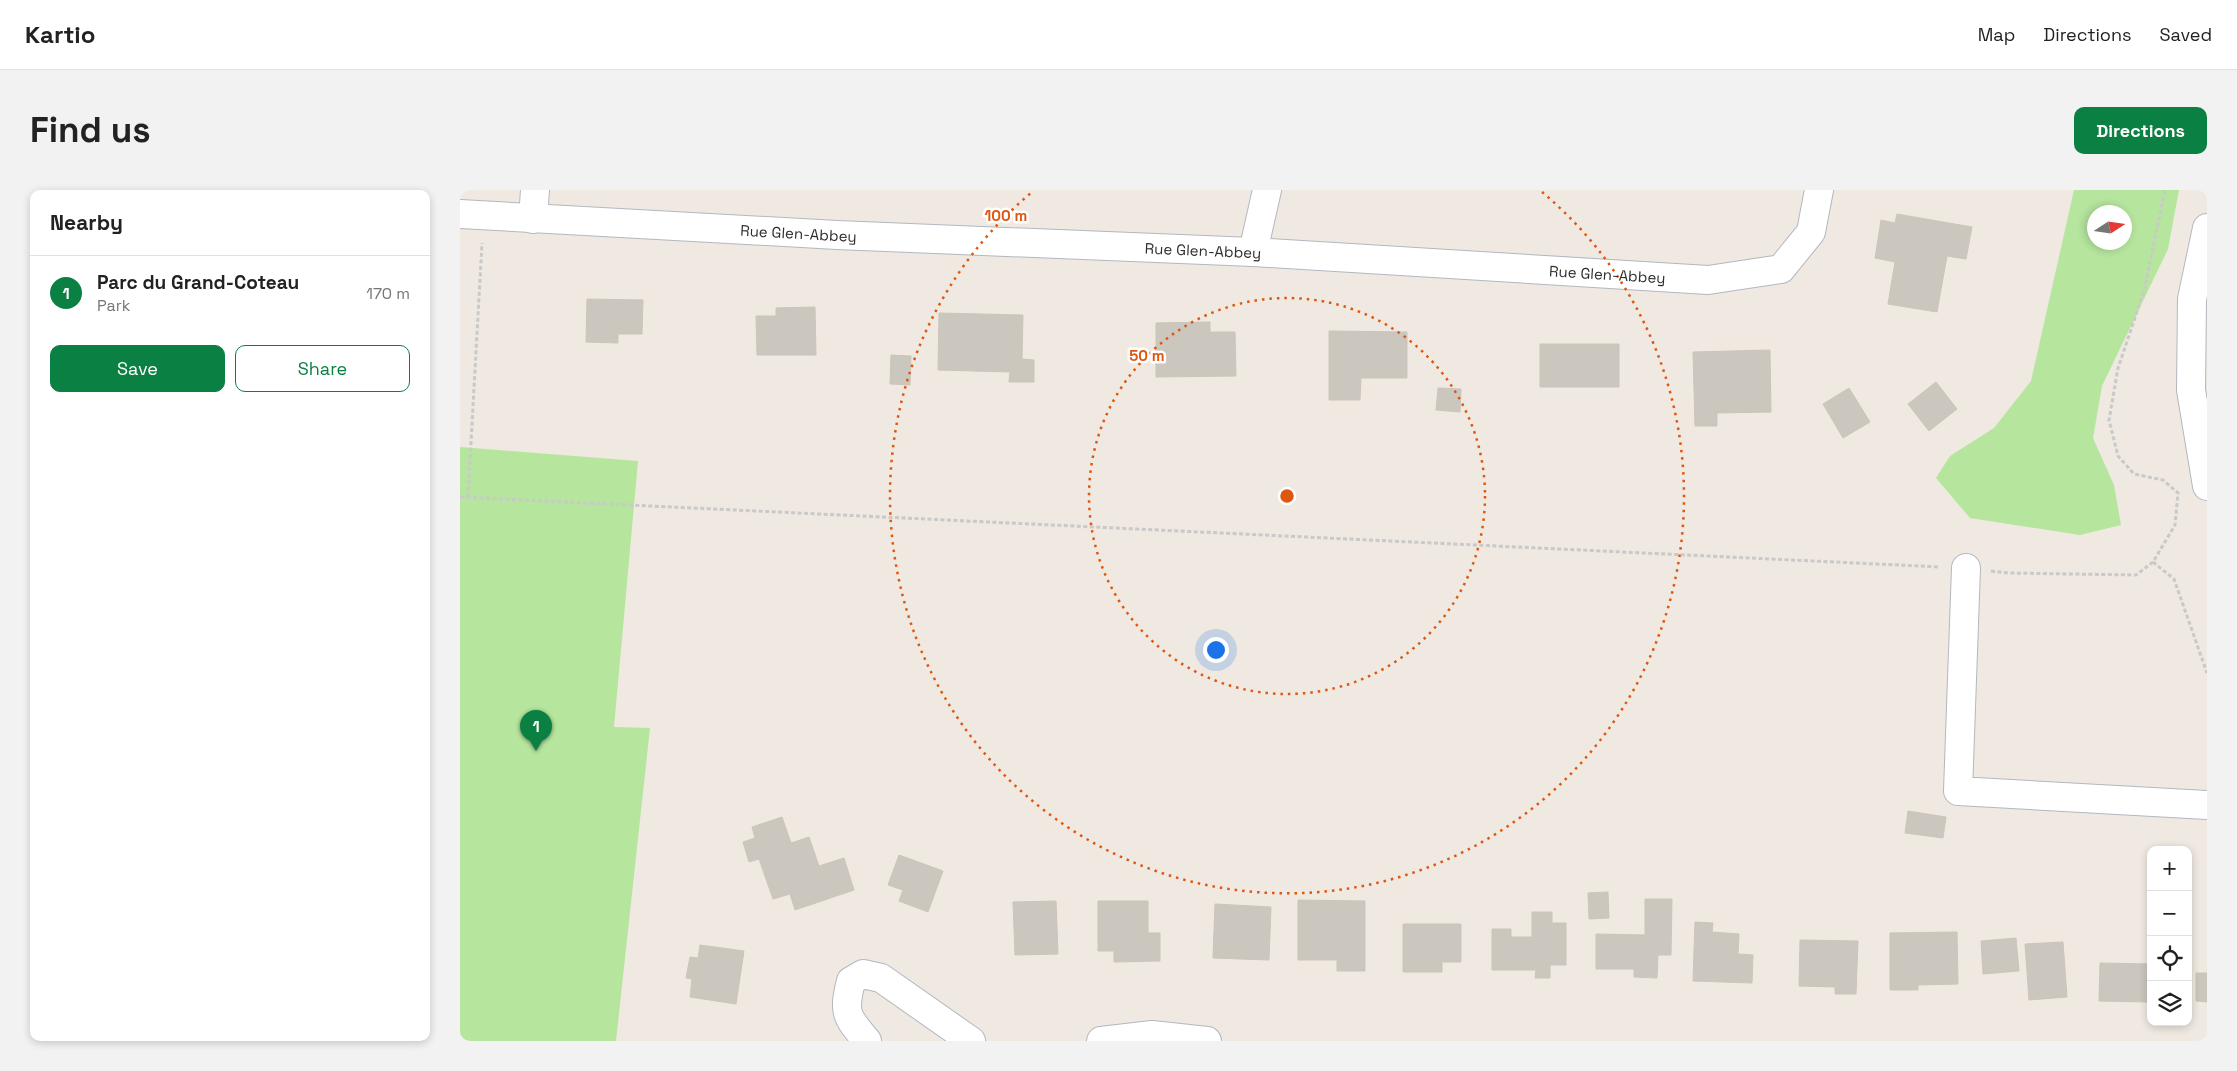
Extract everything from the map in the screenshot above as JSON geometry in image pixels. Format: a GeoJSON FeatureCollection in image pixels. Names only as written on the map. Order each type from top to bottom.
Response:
{"type":"FeatureCollection","features":[{"type":"Feature","properties":{"kind":"street"},"geometry":{"type":"LineString","coordinates":[[533,220],[535,190]]}},
{"type":"Feature","properties":{"kind":"street"},"geometry":{"type":"LineString","coordinates":[[1253,252],[1267,190]]}},
{"type":"Feature","properties":{"kind":"street","name":"Rue Glen-Abbey"},"geometry":{"type":"LineString","coordinates":[[460,214],[533,220],[837,235],[1253,252],[1708,280],[1781,269],[1811,232],[1819,190]]}},
{"type":"Feature","properties":{"kind":"street"},"geometry":{"type":"LineString","coordinates":[[2207,228],[2192,299],[2191,390],[2207,486]]}},
{"type":"Feature","properties":{"kind":"street"},"geometry":{"type":"LineString","coordinates":[[1966,568],[1958,791],[2207,805]]}},
{"type":"Feature","properties":{"kind":"street"},"geometry":{"type":"LineString","coordinates":[[868,1041],[846,1013],[846,1002],[851,981],[863,974],[881,978],[971,1041]]}},
{"type":"Feature","properties":{"kind":"street"},"geometry":{"type":"LineString","coordinates":[[1101,1041],[1152,1035],[1207,1041]]}},
{"type":"Feature","properties":{"kind":"path"},"geometry":{"type":"LineString","coordinates":[[460,496],[1966,568],[2008,574],[2136,575],[2153,562],[2175,526],[2178,493],[2163,480],[2134,474],[2118,456],[2109,420],[2118,368],[2144,291],[2166,190]]}},
{"type":"Feature","properties":{"kind":"path"},"geometry":{"type":"LineString","coordinates":[[468,497],[482,236]]}},
{"type":"Feature","properties":{"kind":"path"},"geometry":{"type":"LineString","coordinates":[[2153,562],[2174,579],[2207,673]]}},
{"type":"Feature","properties":{"kind":"green space"},"geometry":{"type":"Polygon","coordinates":[[[2074,190],[2179,190],[2168,249],[2102,386],[2093,438],[2114,485],[2121,525],[2080,535],[1970,518],[1936,478],[1950,456],[1994,428],[2031,381],[2074,190]]]}},
{"type":"Feature","properties":{"kind":"green space"},"geometry":{"type":"Polygon","coordinates":[[[460,447],[638,461],[614,727],[650,728],[616,1041],[460,1041],[460,447]]]}},
{"type":"Feature","properties":{"kind":"building"},"geometry":{"type":"Polygon","coordinates":[[[1897,214],[1972,227],[1966,259],[1947,256],[1937,312],[1888,304],[1895,262],[1875,258],[1881,220],[1895,223],[1897,214]]]}},
{"type":"Feature","properties":{"kind":"building"},"geometry":{"type":"Polygon","coordinates":[[[587,299],[643,300],[642,334],[618,334],[618,343],[586,342],[587,299]]]}},
{"type":"Feature","properties":{"kind":"building"},"geometry":{"type":"Polygon","coordinates":[[[815,307],[816,355],[757,355],[756,316],[776,316],[776,308],[815,307]]]}},
{"type":"Feature","properties":{"kind":"building"},"geometry":{"type":"Polygon","coordinates":[[[939,313],[1023,315],[1022,359],[1034,360],[1034,382],[1009,382],[1010,372],[938,370],[939,313]]]}},
{"type":"Feature","properties":{"kind":"building"},"geometry":{"type":"Polygon","coordinates":[[[1210,322],[1210,332],[1235,332],[1236,376],[1156,377],[1156,323],[1210,322]]]}},
{"type":"Feature","properties":{"kind":"building"},"geometry":{"type":"Polygon","coordinates":[[[1329,331],[1407,332],[1407,378],[1361,378],[1360,400],[1329,400],[1329,331]]]}},
{"type":"Feature","properties":{"kind":"building"},"geometry":{"type":"Polygon","coordinates":[[[1540,344],[1619,344],[1619,387],[1540,387],[1540,344]]]}},
{"type":"Feature","properties":{"kind":"building"},"geometry":{"type":"Polygon","coordinates":[[[1770,350],[1771,412],[1717,413],[1717,426],[1695,426],[1693,352],[1770,350]]]}},
{"type":"Feature","properties":{"kind":"building"},"geometry":{"type":"Polygon","coordinates":[[[891,355],[911,356],[910,385],[890,384],[891,355]]]}},
{"type":"Feature","properties":{"kind":"building"},"geometry":{"type":"Polygon","coordinates":[[[1936,382],[1957,409],[1929,431],[1908,404],[1936,382]]]}},
{"type":"Feature","properties":{"kind":"building"},"geometry":{"type":"Polygon","coordinates":[[[1438,388],[1461,389],[1460,412],[1436,410],[1438,388]]]}},
{"type":"Feature","properties":{"kind":"building"},"geometry":{"type":"Polygon","coordinates":[[[1849,388],[1870,422],[1843,438],[1823,404],[1849,388]]]}},
{"type":"Feature","properties":{"kind":"building"},"geometry":{"type":"Polygon","coordinates":[[[1908,811],[1946,817],[1943,838],[1905,833],[1908,811]]]}},
{"type":"Feature","properties":{"kind":"building"},"geometry":{"type":"Polygon","coordinates":[[[782,817],[791,843],[809,837],[819,866],[844,858],[854,890],[795,910],[790,894],[773,899],[759,859],[749,862],[743,842],[755,838],[752,827],[782,817]]]}},
{"type":"Feature","properties":{"kind":"building"},"geometry":{"type":"Polygon","coordinates":[[[899,855],[943,871],[928,912],[899,901],[903,890],[888,885],[899,855]]]}},
{"type":"Feature","properties":{"kind":"building"},"geometry":{"type":"Polygon","coordinates":[[[1608,892],[1609,918],[1589,919],[1588,893],[1608,892]]]}},
{"type":"Feature","properties":{"kind":"building"},"geometry":{"type":"Polygon","coordinates":[[[1645,899],[1672,899],[1671,955],[1658,955],[1657,978],[1634,977],[1634,969],[1596,969],[1596,934],[1645,935],[1645,899]]]}},
{"type":"Feature","properties":{"kind":"building"},"geometry":{"type":"Polygon","coordinates":[[[1298,900],[1365,901],[1365,971],[1337,971],[1337,960],[1298,960],[1298,900]]]}},
{"type":"Feature","properties":{"kind":"building"},"geometry":{"type":"Polygon","coordinates":[[[1056,901],[1058,954],[1015,955],[1013,902],[1056,901]]]}},
{"type":"Feature","properties":{"kind":"building"},"geometry":{"type":"Polygon","coordinates":[[[1098,901],[1148,901],[1148,933],[1160,933],[1160,961],[1114,962],[1114,951],[1098,951],[1098,901]]]}},
{"type":"Feature","properties":{"kind":"building"},"geometry":{"type":"Polygon","coordinates":[[[1215,904],[1271,907],[1269,960],[1213,958],[1215,904]]]}},
{"type":"Feature","properties":{"kind":"building"},"geometry":{"type":"Polygon","coordinates":[[[1532,912],[1552,912],[1552,923],[1566,923],[1566,965],[1550,965],[1550,978],[1535,978],[1536,970],[1492,970],[1492,929],[1511,929],[1511,937],[1532,937],[1532,912]]]}},
{"type":"Feature","properties":{"kind":"building"},"geometry":{"type":"Polygon","coordinates":[[[1695,922],[1713,923],[1712,932],[1739,934],[1738,954],[1753,955],[1752,983],[1693,981],[1695,922]]]}},
{"type":"Feature","properties":{"kind":"building"},"geometry":{"type":"Polygon","coordinates":[[[1403,924],[1461,924],[1461,962],[1442,962],[1442,972],[1403,972],[1403,924]]]}},
{"type":"Feature","properties":{"kind":"building"},"geometry":{"type":"Polygon","coordinates":[[[1957,932],[1958,984],[1918,985],[1918,990],[1890,990],[1890,933],[1957,932]]]}},
{"type":"Feature","properties":{"kind":"building"},"geometry":{"type":"Polygon","coordinates":[[[2016,938],[2019,971],[1983,974],[1981,941],[2016,938]]]}},
{"type":"Feature","properties":{"kind":"building"},"geometry":{"type":"Polygon","coordinates":[[[1800,940],[1858,941],[1856,994],[1835,994],[1835,987],[1799,986],[1800,940]]]}},
{"type":"Feature","properties":{"kind":"building"},"geometry":{"type":"Polygon","coordinates":[[[2063,942],[2067,997],[2029,1000],[2025,944],[2063,942]]]}},
{"type":"Feature","properties":{"kind":"building"},"geometry":{"type":"Polygon","coordinates":[[[700,945],[744,951],[736,1004],[690,997],[692,979],[686,978],[690,957],[698,958],[700,945]]]}},
{"type":"Feature","properties":{"kind":"building"},"geometry":{"type":"Polygon","coordinates":[[[2100,963],[2147,964],[2147,1002],[2099,1001],[2100,963]]]}},
{"type":"Feature","properties":{"kind":"building"},"geometry":{"type":"Polygon","coordinates":[[[2196,973],[2207,973],[2207,1002],[2196,1001],[2196,973]]]}},
{"type":"Feature","properties":{"kind":"place","name":"Parc du Grand-Coteau"},"geometry":{"type":"Point","coordinates":[536,751]}}]}
